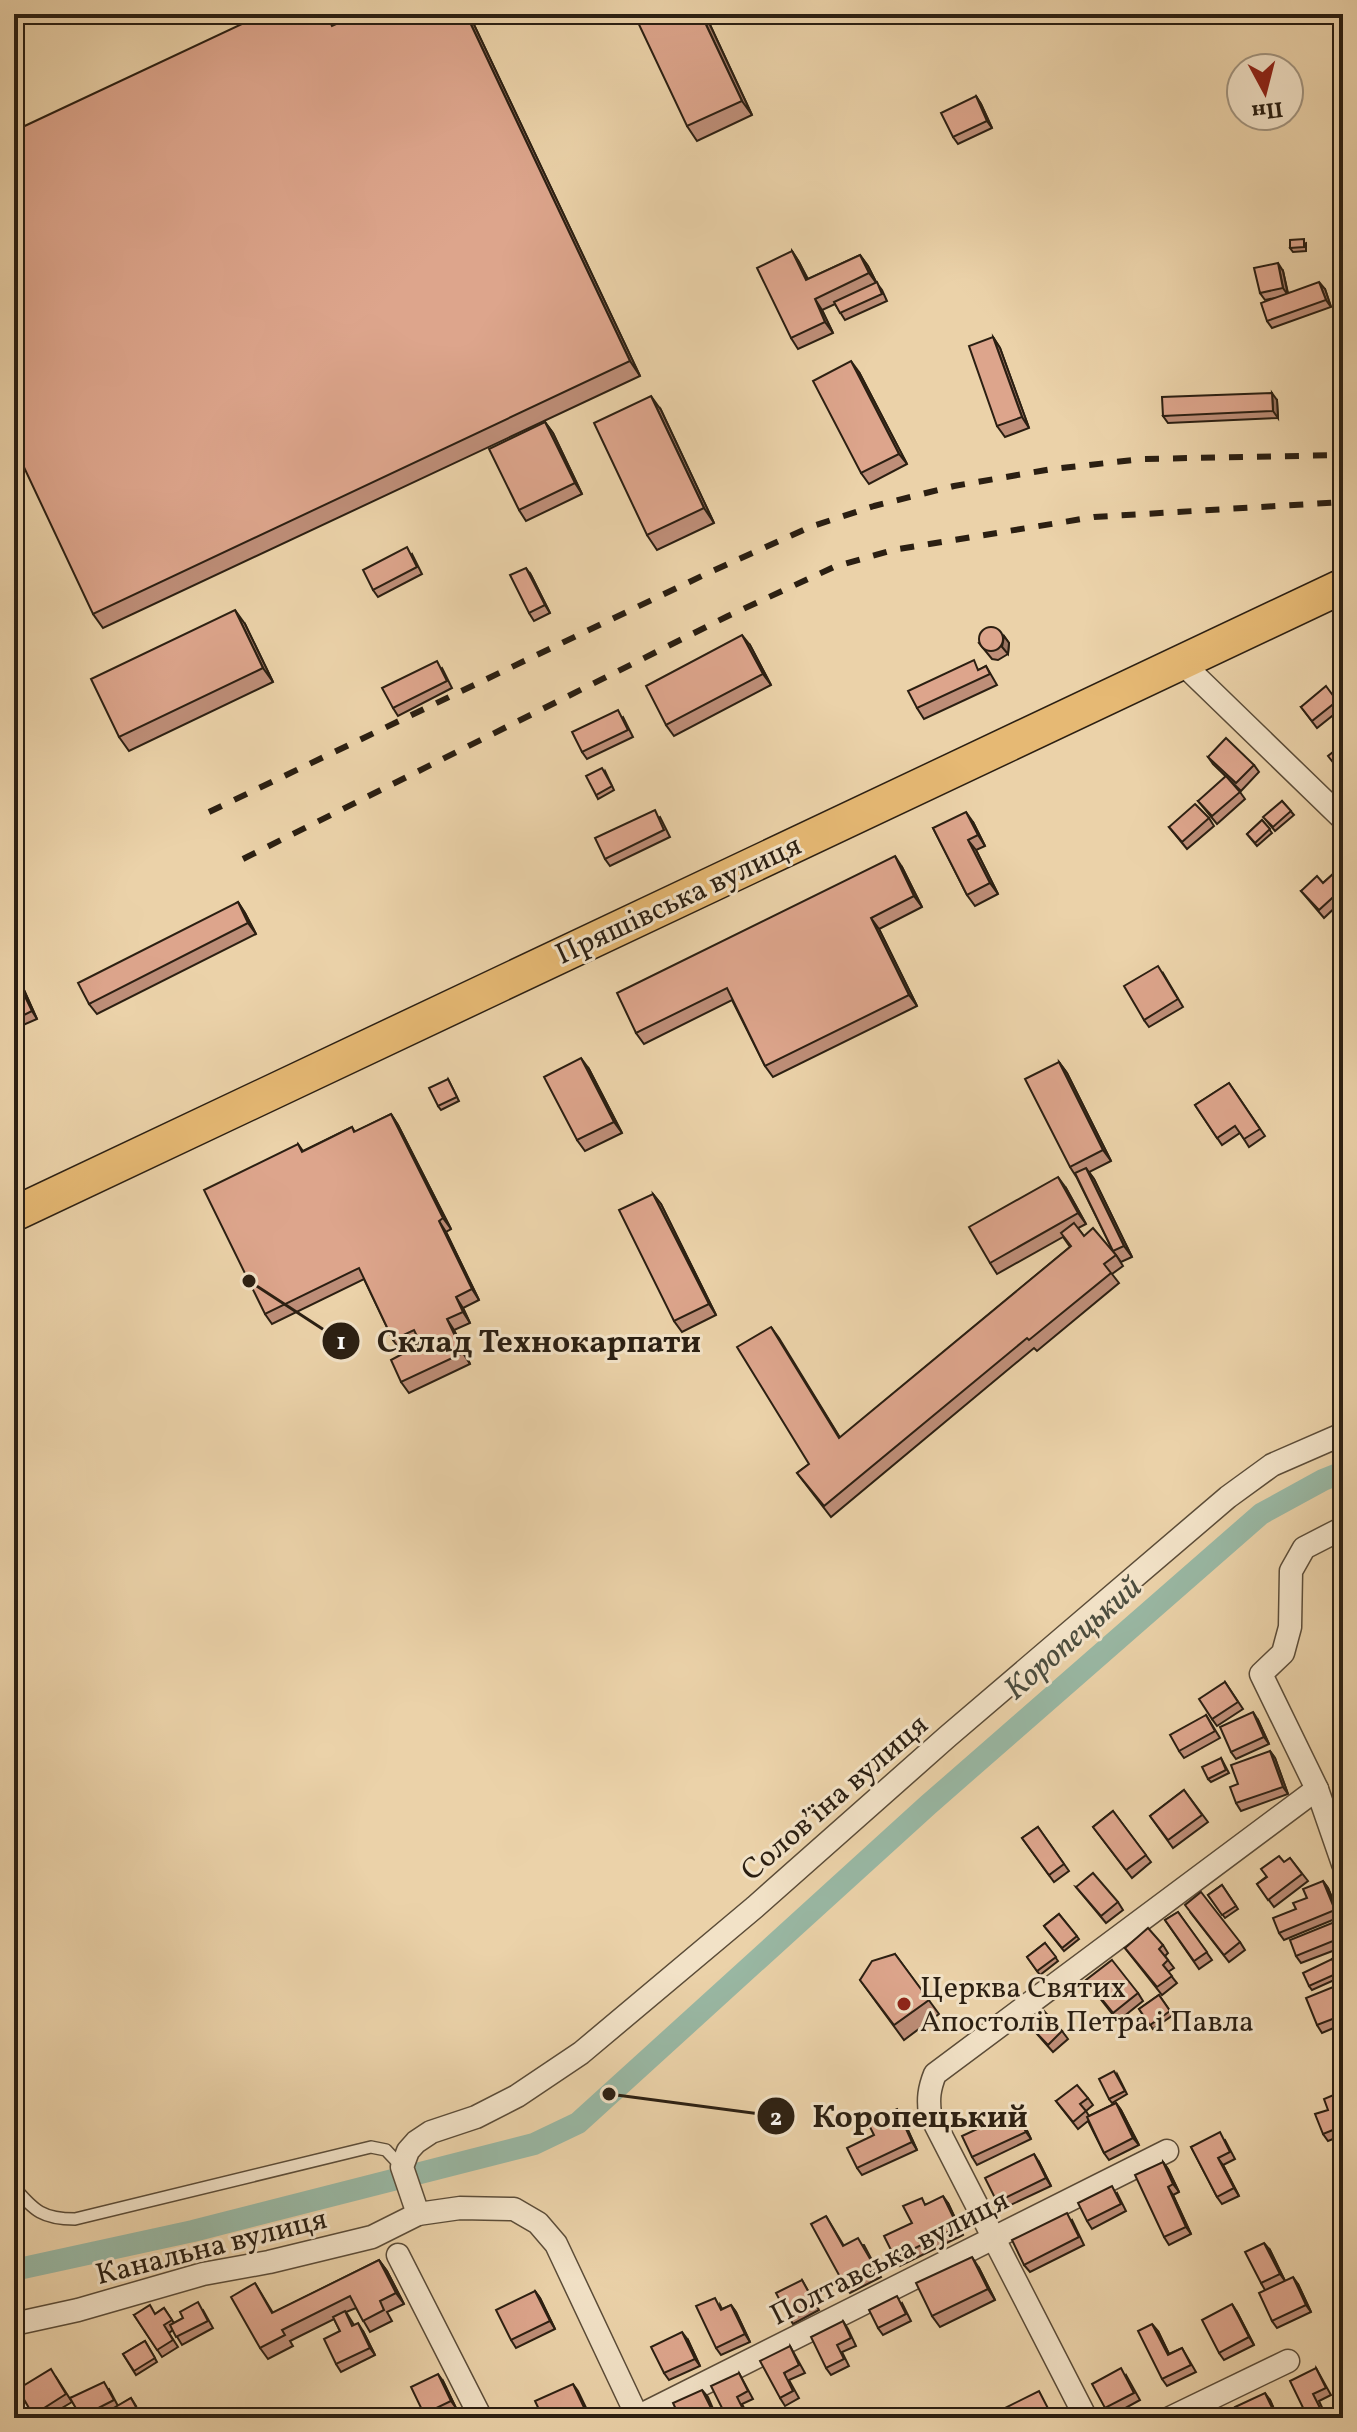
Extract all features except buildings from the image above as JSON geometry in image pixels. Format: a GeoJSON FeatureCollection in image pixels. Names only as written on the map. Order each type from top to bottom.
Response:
{"type":"FeatureCollection","features":[{"type":"Feature","properties":{"kind":"main road","name":"Пряшівська вулиця"},"geometry":{"type":"LineString","coordinates":[[14,1214],[1343,586]]}},
{"type":"Feature","properties":{"kind":"street"},"geometry":{"type":"LineString","coordinates":[[1180,661],[1343,819]]}},
{"type":"Feature","properties":{"kind":"street","name":"Соловʼїна вулиця"},"geometry":{"type":"LineString","coordinates":[[402,2167],[408,2151],[431,2132],[476,2117],[517,2096],[581,2053],[755,1907],[947,1737],[1228,1497],[1272,1465],[1343,1434]]}},
{"type":"Feature","properties":{"kind":"street"},"geometry":{"type":"LineString","coordinates":[[1343,1528],[1304,1548],[1291,1571],[1290,1627],[1283,1653],[1261,1674],[1317,1789],[1343,1864]]}},
{"type":"Feature","properties":{"kind":"street"},"geometry":{"type":"LineString","coordinates":[[1086,2418],[930,2114],[929,2087],[935,2074],[1317,1789]]}},
{"type":"Feature","properties":{"kind":"street","name":"Полтавська вулиця"},"geometry":{"type":"LineString","coordinates":[[638,2417],[1167,2151]]}},
{"type":"Feature","properties":{"kind":"street"},"geometry":{"type":"LineString","coordinates":[[402,2167],[415,2203]]}},
{"type":"Feature","properties":{"kind":"street","name":"Канальна вулиця"},"geometry":{"type":"LineString","coordinates":[[14,2324],[78,2310],[203,2274],[372,2237],[415,2203],[514,2209],[538,2223],[556,2244],[638,2417]]}},
{"type":"Feature","properties":{"kind":"street"},"geometry":{"type":"LineString","coordinates":[[398,2255],[481,2418]]}},
{"type":"Feature","properties":{"kind":"street"},"geometry":{"type":"LineString","coordinates":[[1170,2418],[1288,2361]]}},
{"type":"Feature","properties":{"kind":"street"},"geometry":{"type":"LineString","coordinates":[[14,2399],[24,2418]]}},
{"type":"Feature","properties":{"kind":"lane"},"geometry":{"type":"LineString","coordinates":[[14,2187],[26,2201],[50,2219],[75,2219],[371,2147],[386,2150],[402,2167]]}},
{"type":"Feature","properties":{"kind":"waterway","name":"Коропецький"},"geometry":{"type":"LineString","coordinates":[[14,2270],[193,2231],[534,2144],[578,2123],[928,1805],[1261,1514],[1343,1472]]}},
{"type":"Feature","properties":{"kind":"railway"},"geometry":{"type":"LineString","coordinates":[[209,812],[708,573],[810,527],[874,506],[954,486],[1052,469],[1143,459],[1343,455]]}},
{"type":"Feature","properties":{"kind":"railway"},"geometry":{"type":"LineString","coordinates":[[243,859],[728,616],[834,567],[893,550],[1094,517],[1343,502]]}},
{"type":"Feature","properties":{"kind":"place","name":"Склад Технокарпати"},"geometry":{"type":"Point","coordinates":[249,1281]}},
{"type":"Feature","properties":{"kind":"place","name":"Церква Святих Апостолів Петра і Павла"},"geometry":{"type":"Point","coordinates":[904,2004]}},
{"type":"Feature","properties":{"kind":"place","name":"Коропецький"},"geometry":{"type":"Point","coordinates":[609,2094]}}]}
